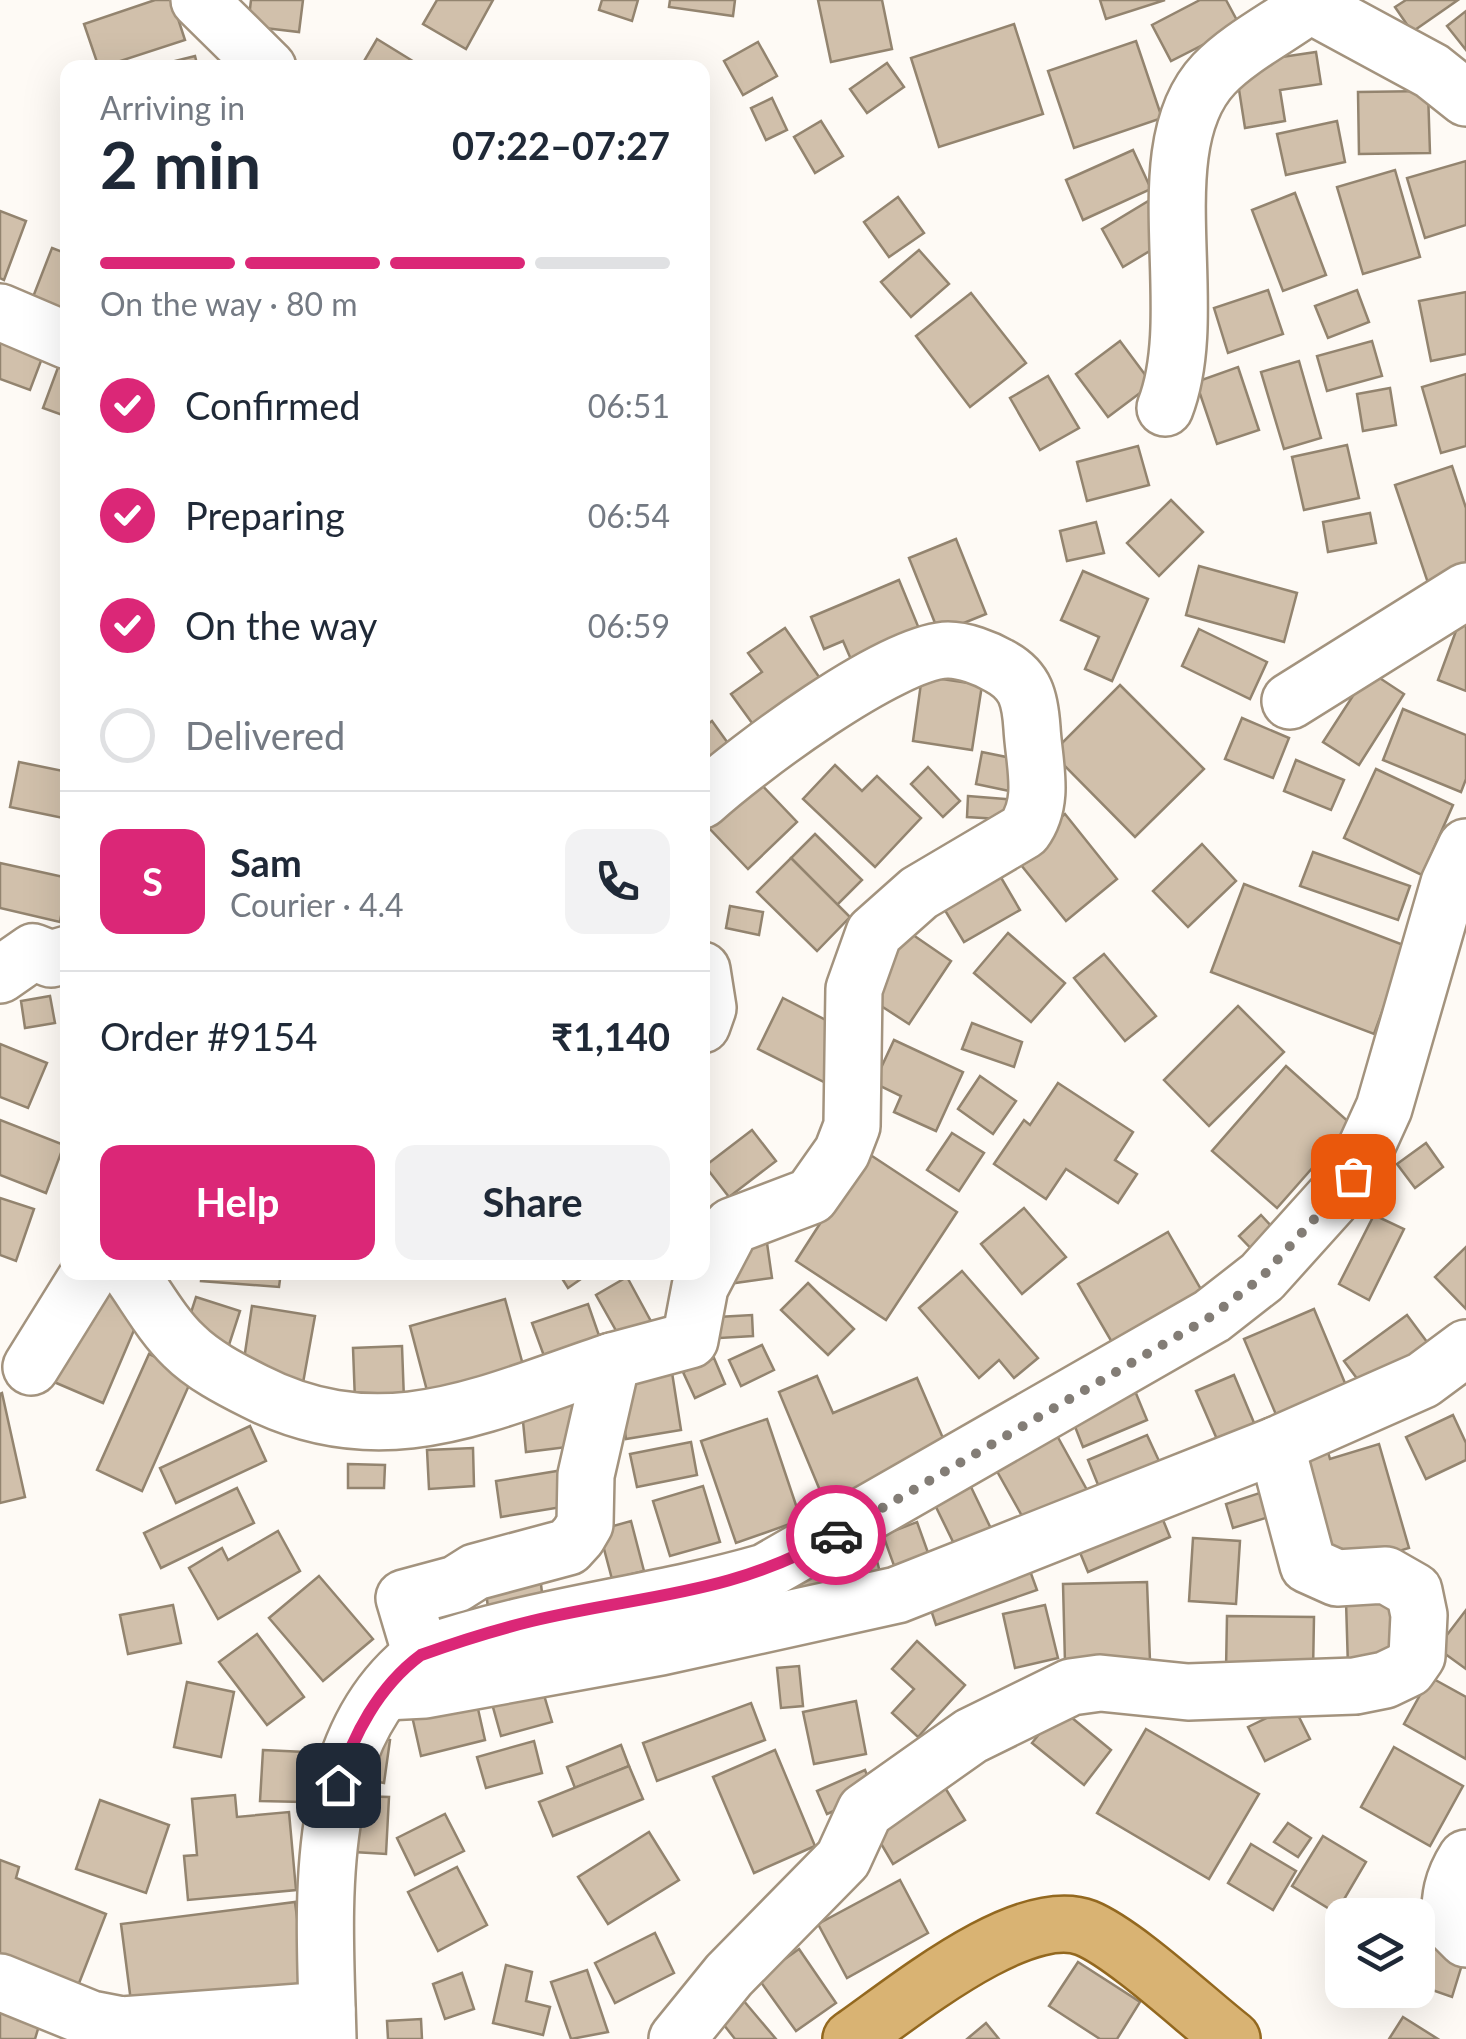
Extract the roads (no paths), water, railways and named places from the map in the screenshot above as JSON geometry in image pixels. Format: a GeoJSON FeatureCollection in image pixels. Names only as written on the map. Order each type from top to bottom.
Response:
{"type":"FeatureCollection","features":[{"type":"Feature","properties":{"kind":"main road"},"geometry":{"type":"LineString","coordinates":[[851,2039],[960,1964],[1051,1923],[1072,1924],[1104,1938],[1232,2039]]}},
{"type":"Feature","properties":{"kind":"street"},"geometry":{"type":"LineString","coordinates":[[198,0],[260,60]]}},
{"type":"Feature","properties":{"kind":"street"},"geometry":{"type":"LineString","coordinates":[[1164,408],[1172,389],[1180,332],[1176,179],[1185,122],[1214,75],[1304,3],[1432,71],[1466,98]]}},
{"type":"Feature","properties":{"kind":"street"},"geometry":{"type":"LineString","coordinates":[[0,312],[60,338]]}},
{"type":"Feature","properties":{"kind":"street"},"geometry":{"type":"LineString","coordinates":[[1290,701],[1466,592]]}},
{"type":"Feature","properties":{"kind":"street"},"geometry":{"type":"LineString","coordinates":[[710,794],[861,684],[947,650],[991,662],[1009,672],[1018,678],[1030,703],[1036,815],[1024,831],[894,912],[874,933],[861,960],[854,989],[852,1126],[842,1152],[811,1196],[732,1226],[710,1269]]}},
{"type":"Feature","properties":{"kind":"street"},"geometry":{"type":"LineString","coordinates":[[0,1982],[91,2020],[122,2025],[328,2025],[332,1807],[344,1763],[363,1722],[403,1673],[532,1621],[712,1588],[765,1572],[1212,1316],[1262,1277],[1353,1176],[1384,1108],[1449,883],[1466,848]]}},
{"type":"Feature","properties":{"kind":"street"},"geometry":{"type":"LineString","coordinates":[[0,975],[33,952],[52,959],[60,956]]}},
{"type":"Feature","properties":{"kind":"street"},"geometry":{"type":"LineString","coordinates":[[31,1367],[85,1280]]}},
{"type":"Feature","properties":{"kind":"street"},"geometry":{"type":"LineString","coordinates":[[136,1280],[193,1354],[276,1402],[332,1420],[392,1424],[461,1414],[612,1362],[690,1340],[704,1280]]}},
{"type":"Feature","properties":{"kind":"street"},"geometry":{"type":"LineString","coordinates":[[403,1673],[425,1690],[661,1647],[897,1595],[1276,1445],[1423,1380],[1466,1348]]}},
{"type":"Feature","properties":{"kind":"street"},"geometry":{"type":"LineString","coordinates":[[403,1673],[404,1598],[456,1584],[475,1572],[568,1546],[586,1524],[586,1475],[612,1362]]}},
{"type":"Feature","properties":{"kind":"street"},"geometry":{"type":"LineString","coordinates":[[677,2039],[729,1975],[842,1859],[865,1811],[972,1736],[1044,1697],[1071,1687],[1100,1684],[1188,1692],[1355,1686],[1408,1669],[1420,1645],[1414,1591],[1386,1575],[1337,1578],[1308,1565],[1276,1445]]}},
{"type":"Feature","properties":{"kind":"street"},"geometry":{"type":"LineString","coordinates":[[1466,1858],[1455,1875],[1449,1899],[1450,1923],[1466,1940]]}}]}
